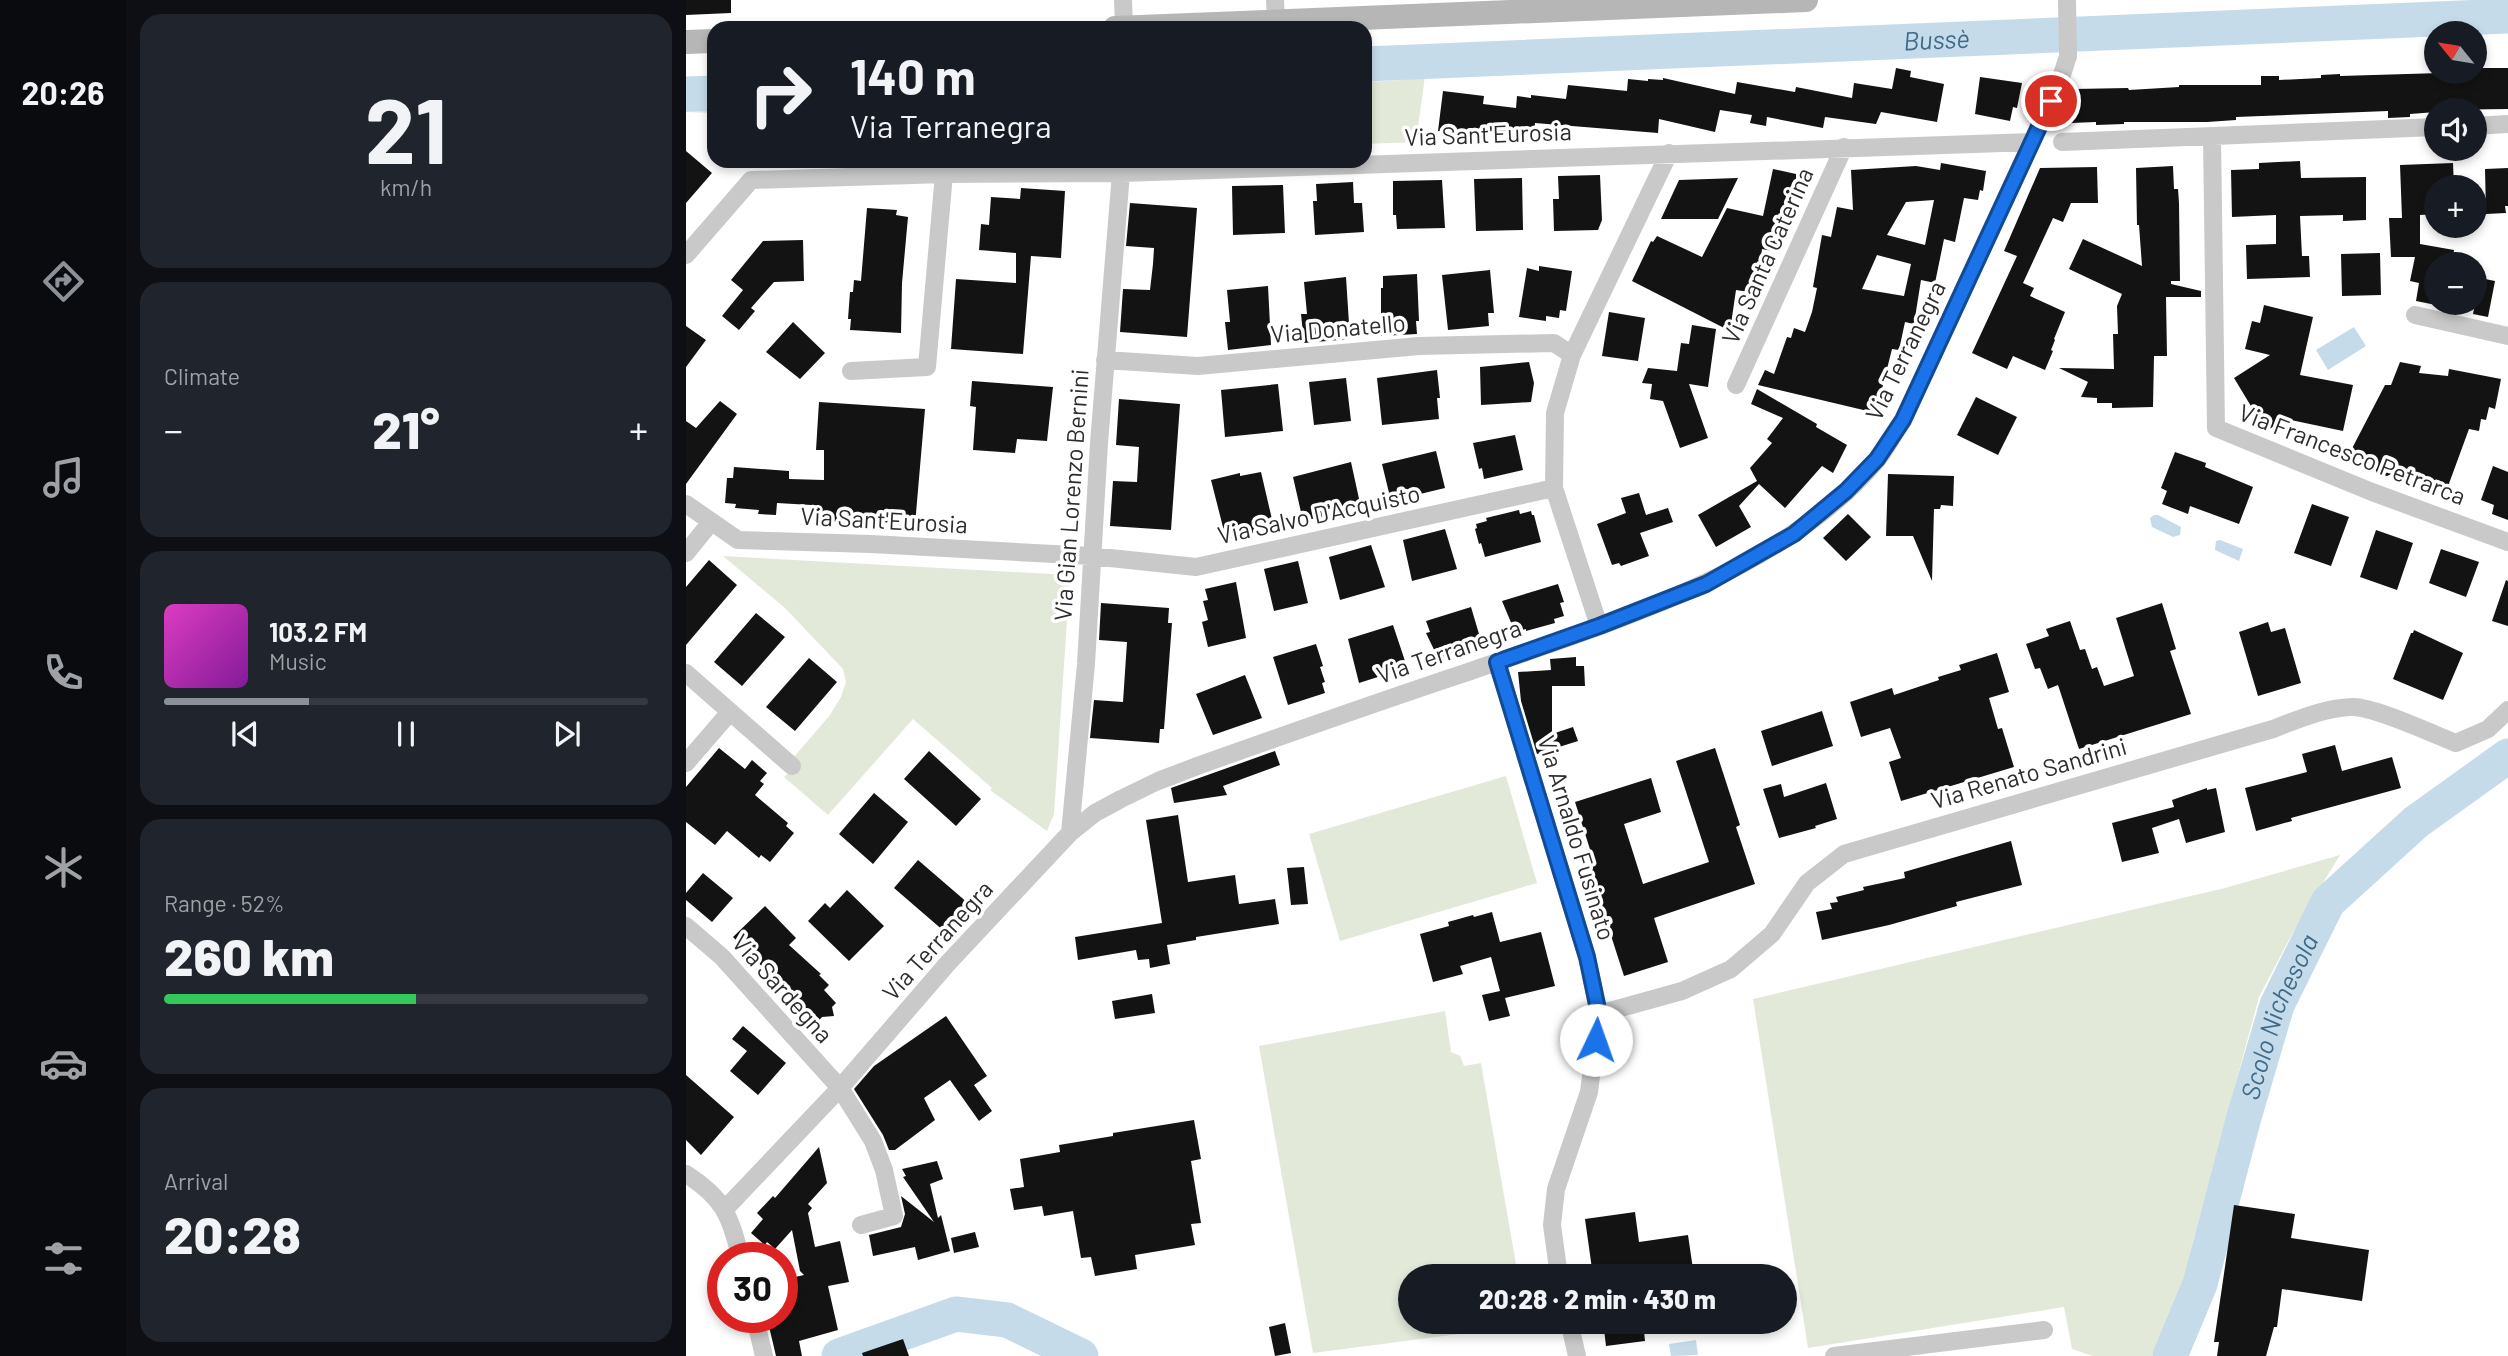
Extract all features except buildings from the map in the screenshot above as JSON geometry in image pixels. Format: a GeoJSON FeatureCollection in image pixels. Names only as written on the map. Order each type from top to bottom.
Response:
{"type":"FeatureCollection","features":[{"type":"Feature","properties":{"kind":"main road"},"geometry":{"type":"LineString","coordinates":[[1186,21],[1275,11],[1806,0]]}},
{"type":"Feature","properties":{"kind":"main road"},"geometry":{"type":"LineString","coordinates":[[686,42],[707,41]]}},
{"type":"Feature","properties":{"kind":"street"},"geometry":{"type":"LineString","coordinates":[[1123,0],[1124,21]]}},
{"type":"Feature","properties":{"kind":"street","name":"Via Terranegra"},"geometry":{"type":"LineString","coordinates":[[725,1209],[840,1088],[948,963],[1070,833],[1096,813],[1158,781],[1599,626],[1706,584],[1794,534],[1846,491],[1877,459],[1903,420],[2060,81],[2068,56],[2067,4]]}},
{"type":"Feature","properties":{"kind":"street"},"geometry":{"type":"LineString","coordinates":[[2487,125],[2508,124]]}},
{"type":"Feature","properties":{"kind":"street"},"geometry":{"type":"LineString","coordinates":[[2062,142],[2424,127]]}},
{"type":"Feature","properties":{"kind":"street","name":"Via Francesco Petrarca"},"geometry":{"type":"LineString","coordinates":[[2212,136],[2216,428],[2372,492],[2508,542]]}},
{"type":"Feature","properties":{"kind":"street","name":"Via Sant'Eurosia"},"geometry":{"type":"LineString","coordinates":[[1372,161],[2032,142]]}},
{"type":"Feature","properties":{"kind":"street","name":"Via Santa Caterina"},"geometry":{"type":"LineString","coordinates":[[1736,385],[1844,147]]}},
{"type":"Feature","properties":{"kind":"street"},"geometry":{"type":"LineString","coordinates":[[1599,626],[1555,488],[1555,413],[1572,355],[1669,153]]}},
{"type":"Feature","properties":{"kind":"street","name":"Via Sant'Eurosia"},"geometry":{"type":"LineString","coordinates":[[686,256],[751,180],[1097,168]]}},
{"type":"Feature","properties":{"kind":"street","name":"Via Gian Lorenzo Bernini"},"geometry":{"type":"LineString","coordinates":[[1070,833],[1086,664],[1105,360],[1122,168]]}},
{"type":"Feature","properties":{"kind":"street"},"geometry":{"type":"LineString","coordinates":[[851,371],[927,367],[944,174]]}},
{"type":"Feature","properties":{"kind":"street"},"geometry":{"type":"LineString","coordinates":[[2415,315],[2508,336]]}},
{"type":"Feature","properties":{"kind":"street","name":"Via Donatello"},"geometry":{"type":"LineString","coordinates":[[1105,360],[1198,366],[1419,346],[1554,343],[1572,355]]}},
{"type":"Feature","properties":{"kind":"street","name":"Via Salvo D'Acquisto"},"geometry":{"type":"LineString","coordinates":[[1091,556],[1196,567],[1555,488]]}},
{"type":"Feature","properties":{"kind":"street","name":"Via Sant'Eurosia"},"geometry":{"type":"LineString","coordinates":[[686,504],[738,540],[1091,556]]}},
{"type":"Feature","properties":{"kind":"street"},"geometry":{"type":"LineString","coordinates":[[686,553],[711,522]]}},
{"type":"Feature","properties":{"kind":"street","name":"Via Arnaldo Fusinato"},"geometry":{"type":"LineString","coordinates":[[1497,662],[1583,945],[1599,1014],[1589,1092],[1556,1189],[1552,1225],[1557,1264]]}},
{"type":"Feature","properties":{"kind":"street"},"geometry":{"type":"LineString","coordinates":[[686,673],[793,765]]}},
{"type":"Feature","properties":{"kind":"street","name":"Via Renato Sandrini"},"geometry":{"type":"LineString","coordinates":[[1599,1014],[1682,991],[1731,969],[1772,934],[1807,883],[1844,854],[2273,729],[2323,710],[2356,706],[2456,743],[2488,729],[2508,710]]}},
{"type":"Feature","properties":{"kind":"street"},"geometry":{"type":"LineString","coordinates":[[686,763],[730,712]]}},
{"type":"Feature","properties":{"kind":"street","name":"Via Sardegna"},"geometry":{"type":"LineString","coordinates":[[686,926],[722,957],[840,1088],[873,1141],[884,1170],[894,1216],[861,1225]]}},
{"type":"Feature","properties":{"kind":"street"},"geometry":{"type":"LineString","coordinates":[[686,1174],[705,1186],[725,1209],[736,1242]]}},
{"type":"Feature","properties":{"kind":"street"},"geometry":{"type":"LineString","coordinates":[[1834,1356],[2044,1329]]}},
{"type":"Feature","properties":{"kind":"street"},"geometry":{"type":"LineString","coordinates":[[759,1333],[764,1356]]}},
{"type":"Feature","properties":{"kind":"street"},"geometry":{"type":"LineString","coordinates":[[1572,1334],[1577,1356]]}},
{"type":"Feature","properties":{"kind":"green space"},"geometry":{"type":"Polygon","coordinates":[[[1425,76],[1416,142],[1372,144],[1372,82],[1425,76]]]}},
{"type":"Feature","properties":{"kind":"green space"},"geometry":{"type":"Polygon","coordinates":[[[707,102],[707,113],[686,112],[686,103],[707,102]]]}},
{"type":"Feature","properties":{"kind":"green space"},"geometry":{"type":"Polygon","coordinates":[[[723,556],[1070,575],[1054,814],[1047,831],[990,790],[992,788],[913,719],[828,815],[784,777],[792,770],[793,758],[830,715],[841,697],[846,682],[843,669],[785,608],[723,556]]]}},
{"type":"Feature","properties":{"kind":"green space"},"geometry":{"type":"Polygon","coordinates":[[[1506,776],[1537,883],[1340,941],[1309,834],[1506,776]]]}},
{"type":"Feature","properties":{"kind":"green space"},"geometry":{"type":"Polygon","coordinates":[[[2340,855],[2292,934],[2259,997],[2182,1288],[2171,1322],[2152,1356],[2093,1356],[2072,1349],[2064,1307],[1808,1348],[1797,1264],[1795,1264],[1753,999],[2225,888],[2340,855]]]}},
{"type":"Feature","properties":{"kind":"green space"},"geometry":{"type":"Polygon","coordinates":[[[1445,1011],[1451,1052],[1460,1056],[1464,1066],[1481,1063],[1516,1264],[1398,1264],[1398,1334],[1458,1334],[1313,1353],[1259,1046],[1445,1011]]]}},
{"type":"Feature","properties":{"kind":"water"},"geometry":{"type":"Polygon","coordinates":[[[2354,327],[2366,346],[2328,370],[2316,350],[2354,327]]]}},
{"type":"Feature","properties":{"kind":"water"},"geometry":{"type":"Polygon","coordinates":[[[2154,515],[2181,527],[2180,535],[2173,537],[2152,527],[2150,518],[2154,515]]]}},
{"type":"Feature","properties":{"kind":"water"},"geometry":{"type":"Polygon","coordinates":[[[2216,541],[2243,549],[2239,561],[2215,550],[2216,541]]]}},
{"type":"Feature","properties":{"kind":"water"},"geometry":{"type":"Polygon","coordinates":[[[1696,1340],[1698,1355],[1671,1356],[1669,1344],[1696,1340]]]}},
{"type":"Feature","properties":{"kind":"waterway","name":"Bussè"},"geometry":{"type":"LineString","coordinates":[[1372,64],[2508,16]]}},
{"type":"Feature","properties":{"kind":"waterway","name":"Bussè"},"geometry":{"type":"LineString","coordinates":[[686,94],[707,93]]}},
{"type":"Feature","properties":{"kind":"waterway","name":"Scolo Nichesola"},"geometry":{"type":"LineString","coordinates":[[2170,1356],[2200,1284],[2277,1005],[2328,902],[2416,822],[2508,756]]}},
{"type":"Feature","properties":{"kind":"waterway","name":"Scolo Nichesola"},"geometry":{"type":"LineString","coordinates":[[839,1356],[956,1314],[1007,1320],[1081,1356]]}},
{"type":"Feature","properties":{"kind":"route"},"geometry":{"type":"LineString","coordinates":[[1596,1040],[1599,1014],[1587,957],[1497,662],[1706,584],[1794,534],[1846,491],[1877,459],[1903,420],[2051,101]]}}]}
